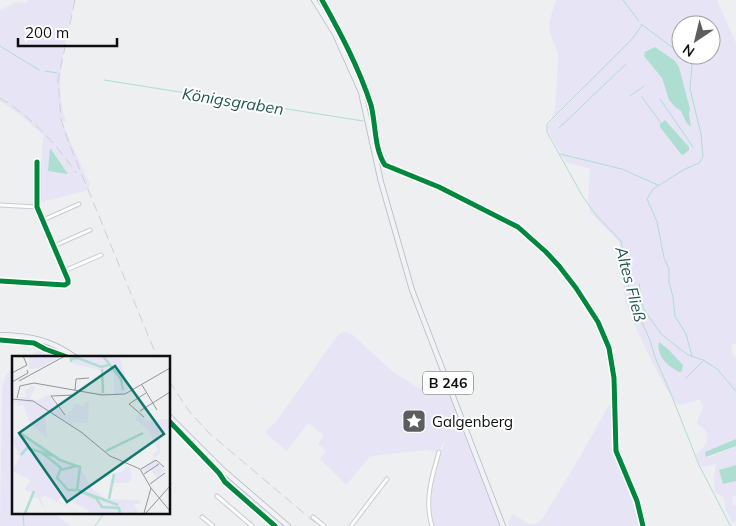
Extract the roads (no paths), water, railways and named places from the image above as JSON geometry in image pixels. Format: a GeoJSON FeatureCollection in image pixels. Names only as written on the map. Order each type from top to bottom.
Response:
{"type":"FeatureCollection","features":[{"type":"Feature","properties":{"kind":"main road","name":"B 246"},"geometry":{"type":"LineString","coordinates":[[314,0],[335,34],[356,80],[366,110],[377,165],[418,308],[504,526]]}},
{"type":"Feature","properties":{"kind":"main road"},"geometry":{"type":"LineString","coordinates":[[0,335],[42,339],[73,356]]}},
{"type":"Feature","properties":{"kind":"main road"},"geometry":{"type":"LineString","coordinates":[[170,417],[220,467],[288,526]]}},
{"type":"Feature","properties":{"kind":"street"},"geometry":{"type":"LineString","coordinates":[[0,281],[65,285],[68,283],[37,207],[37,162]]}},
{"type":"Feature","properties":{"kind":"street"},"geometry":{"type":"LineString","coordinates":[[43,220],[79,204]]}},
{"type":"Feature","properties":{"kind":"street"},"geometry":{"type":"LineString","coordinates":[[0,205],[37,207]]}},
{"type":"Feature","properties":{"kind":"street"},"geometry":{"type":"LineString","coordinates":[[54,246],[90,230]]}},
{"type":"Feature","properties":{"kind":"street"},"geometry":{"type":"LineString","coordinates":[[64,271],[102,256]]}},
{"type":"Feature","properties":{"kind":"street"},"geometry":{"type":"LineString","coordinates":[[432,526],[429,515],[430,488],[439,452]]}},
{"type":"Feature","properties":{"kind":"street"},"geometry":{"type":"LineString","coordinates":[[351,526],[387,479]]}},
{"type":"Feature","properties":{"kind":"street"},"geometry":{"type":"LineString","coordinates":[[218,496],[252,526]]}},
{"type":"Feature","properties":{"kind":"street"},"geometry":{"type":"LineString","coordinates":[[313,516],[324,526]]}},
{"type":"Feature","properties":{"kind":"street"},"geometry":{"type":"LineString","coordinates":[[202,517],[213,526]]}},
{"type":"Feature","properties":{"kind":"waterway"},"geometry":{"type":"LineString","coordinates":[[623,0],[639,21]]}},
{"type":"Feature","properties":{"kind":"waterway"},"geometry":{"type":"LineString","coordinates":[[641,24],[671,46]]}},
{"type":"Feature","properties":{"kind":"waterway","name":"Altes Fließ"},"geometry":{"type":"LineString","coordinates":[[642,25],[633,38],[547,124],[547,132],[583,197],[597,216],[621,241],[630,294],[634,305],[650,340],[655,357],[699,465],[730,525]]}},
{"type":"Feature","properties":{"kind":"waterway","name":"Königsgraben"},"geometry":{"type":"LineString","coordinates":[[0,46],[39,70]]}},
{"type":"Feature","properties":{"kind":"waterway"},"geometry":{"type":"LineString","coordinates":[[559,128],[626,64]]}},
{"type":"Feature","properties":{"kind":"waterway"},"geometry":{"type":"LineString","coordinates":[[692,65],[690,89],[701,134],[703,157],[699,163],[685,169],[653,189],[647,199],[657,222],[664,258],[669,269],[669,282],[675,316],[686,334],[692,356]]}},
{"type":"Feature","properties":{"kind":"waterway","name":"Königsgraben"},"geometry":{"type":"LineString","coordinates":[[45,71],[57,73]]}},
{"type":"Feature","properties":{"kind":"waterway","name":"Königsgraben"},"geometry":{"type":"LineString","coordinates":[[104,80],[363,121]]}},
{"type":"Feature","properties":{"kind":"waterway"},"geometry":{"type":"LineString","coordinates":[[630,96],[644,86]]}},
{"type":"Feature","properties":{"kind":"waterway"},"geometry":{"type":"LineString","coordinates":[[642,97],[661,123]]}},
{"type":"Feature","properties":{"kind":"waterway"},"geometry":{"type":"LineString","coordinates":[[660,99],[693,147]]}},
{"type":"Feature","properties":{"kind":"waterway"},"geometry":{"type":"LineString","coordinates":[[560,154],[622,169],[658,185]]}},
{"type":"Feature","properties":{"kind":"waterway"},"geometry":{"type":"LineString","coordinates":[[639,284],[643,308],[661,334],[688,355],[703,360],[717,369],[736,391]]}},
{"type":"Feature","properties":{"kind":"waterway"},"geometry":{"type":"LineString","coordinates":[[686,378],[703,361]]}},
{"type":"Feature","properties":{"kind":"waterway"},"geometry":{"type":"LineString","coordinates":[[23,514],[24,526]]}},
{"type":"Feature","properties":{"kind":"waterway"},"geometry":{"type":"LineString","coordinates":[[95,526],[104,514]]}},
{"type":"Feature","properties":{"kind":"railway"},"geometry":{"type":"LineString","coordinates":[[75,0],[58,80],[61,119],[68,141],[157,356]]}},
{"type":"Feature","properties":{"kind":"railway"},"geometry":{"type":"LineString","coordinates":[[0,98],[22,113],[42,131],[76,173]]}},
{"type":"Feature","properties":{"kind":"railway"},"geometry":{"type":"LineString","coordinates":[[170,382],[189,411],[208,432],[319,526]]}},
{"type":"Feature","properties":{"kind":"place","name":"Galgenberg"},"geometry":{"type":"Point","coordinates":[414,421]}}]}
